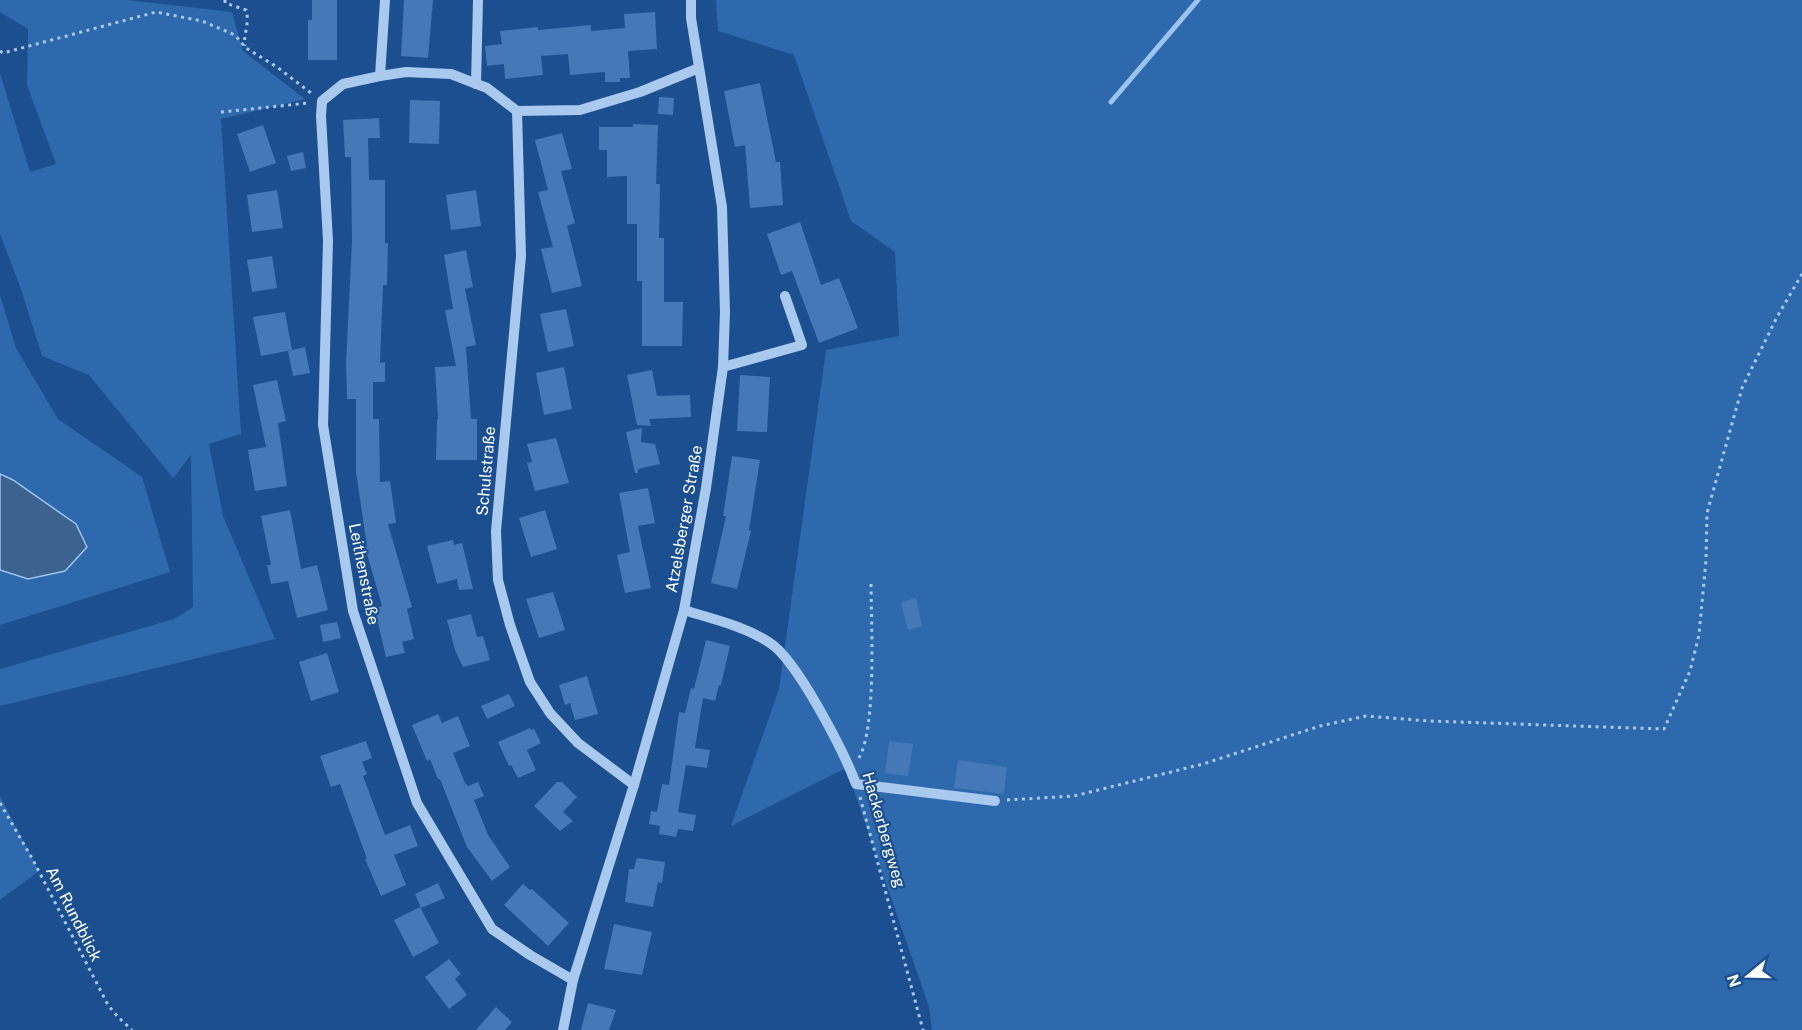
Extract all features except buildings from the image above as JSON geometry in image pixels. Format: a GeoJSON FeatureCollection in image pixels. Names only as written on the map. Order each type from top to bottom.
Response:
{"type":"FeatureCollection","features":[{"type":"Feature","properties":{"kind":"street"},"geometry":{"type":"LineString","coordinates":[[380,76],[385,0]]}},
{"type":"Feature","properties":{"kind":"street"},"geometry":{"type":"LineString","coordinates":[[476,84],[478,0]]}},
{"type":"Feature","properties":{"kind":"street","name":"Atzelsberger Straße"},"geometry":{"type":"LineString","coordinates":[[563,1030],[573,980],[684,610],[706,488],[723,367],[725,312],[722,207],[691,18],[691,0]]}},
{"type":"Feature","properties":{"kind":"street"},"geometry":{"type":"LineString","coordinates":[[322,101],[343,84],[406,72],[451,74],[487,88],[517,111],[580,110],[640,92],[699,68]]}},
{"type":"Feature","properties":{"kind":"street","name":"Leithenstraße"},"geometry":{"type":"LineString","coordinates":[[322,101],[328,241],[323,425],[353,611],[422,813],[492,929],[573,980]]}},
{"type":"Feature","properties":{"kind":"street","name":"Schulstraße"},"geometry":{"type":"LineString","coordinates":[[517,111],[521,256],[496,531],[498,580],[510,626],[530,682],[550,713],[578,743],[633,785]]}},
{"type":"Feature","properties":{"kind":"street"},"geometry":{"type":"LineString","coordinates":[[723,367],[802,345],[785,296]]}},
{"type":"Feature","properties":{"kind":"street","name":"Hackerbergweg"},"geometry":{"type":"LineString","coordinates":[[684,610],[750,633],[770,642],[778,649],[798,675],[856,784]]}},
{"type":"Feature","properties":{"kind":"street"},"geometry":{"type":"LineString","coordinates":[[856,784],[995,801]]}},
{"type":"Feature","properties":{"kind":"path"},"geometry":{"type":"LineString","coordinates":[[225,0],[225,3],[246,10],[248,30],[244,39],[246,48]]}},
{"type":"Feature","properties":{"kind":"path"},"geometry":{"type":"LineString","coordinates":[[0,51],[3,53],[156,12],[202,21],[235,35],[246,48],[277,67],[322,101]]}},
{"type":"Feature","properties":{"kind":"path"},"geometry":{"type":"LineString","coordinates":[[221,112],[322,101]]}},
{"type":"Feature","properties":{"kind":"path"},"geometry":{"type":"LineString","coordinates":[[995,801],[1074,796],[1203,764],[1320,726],[1366,716],[1429,722],[1664,729],[1690,671],[1699,635],[1701,593],[1706,560],[1707,513],[1742,388],[1777,317],[1802,274]]}},
{"type":"Feature","properties":{"kind":"path"},"geometry":{"type":"LineString","coordinates":[[850,769],[860,755],[867,736],[871,581]]}},
{"type":"Feature","properties":{"kind":"path","name":"Hackerbergweg"},"geometry":{"type":"LineString","coordinates":[[856,784],[924,1030]]}},
{"type":"Feature","properties":{"kind":"path","name":"Am Rundblick"},"geometry":{"type":"LineString","coordinates":[[0,803],[33,860],[108,1005],[132,1030]]}},
{"type":"Feature","properties":{"kind":"shaded area"},"geometry":{"type":"Polygon","coordinates":[[[0,0],[127,0],[232,12],[243,51],[305,99],[221,119],[241,434],[209,444],[223,516],[275,639],[0,706],[0,669],[174,619],[193,607],[191,455],[173,478],[89,375],[42,356],[21,289],[0,234],[0,73],[30,172],[56,164],[27,85],[28,29],[0,12],[0,0]]]}},
{"type":"Feature","properties":{"kind":"shaded area"},"geometry":{"type":"Polygon","coordinates":[[[716,0],[1802,0],[1802,1030],[932,1030],[929,1007],[846,768],[731,826],[779,689],[826,350],[899,336],[895,252],[851,221],[794,55],[718,31],[716,0]]]}},
{"type":"Feature","properties":{"kind":"shaded area"},"geometry":{"type":"Polygon","coordinates":[[[0,295],[16,348],[58,419],[142,477],[170,572],[0,625],[0,570],[28,579],[65,571],[87,547],[76,524],[13,480],[0,474],[0,295]]]}},
{"type":"Feature","properties":{"kind":"shaded area"},"geometry":{"type":"Polygon","coordinates":[[[0,474],[13,480],[76,524],[87,547],[65,571],[28,579],[0,570],[0,474]]]}},
{"type":"Feature","properties":{"kind":"shaded area"},"geometry":{"type":"Polygon","coordinates":[[[0,796],[39,871],[0,900],[0,796]]]}},
{"type":"Feature","properties":{"kind":"waterway"},"geometry":{"type":"LineString","coordinates":[[1111,102],[1198,0]]}}]}
